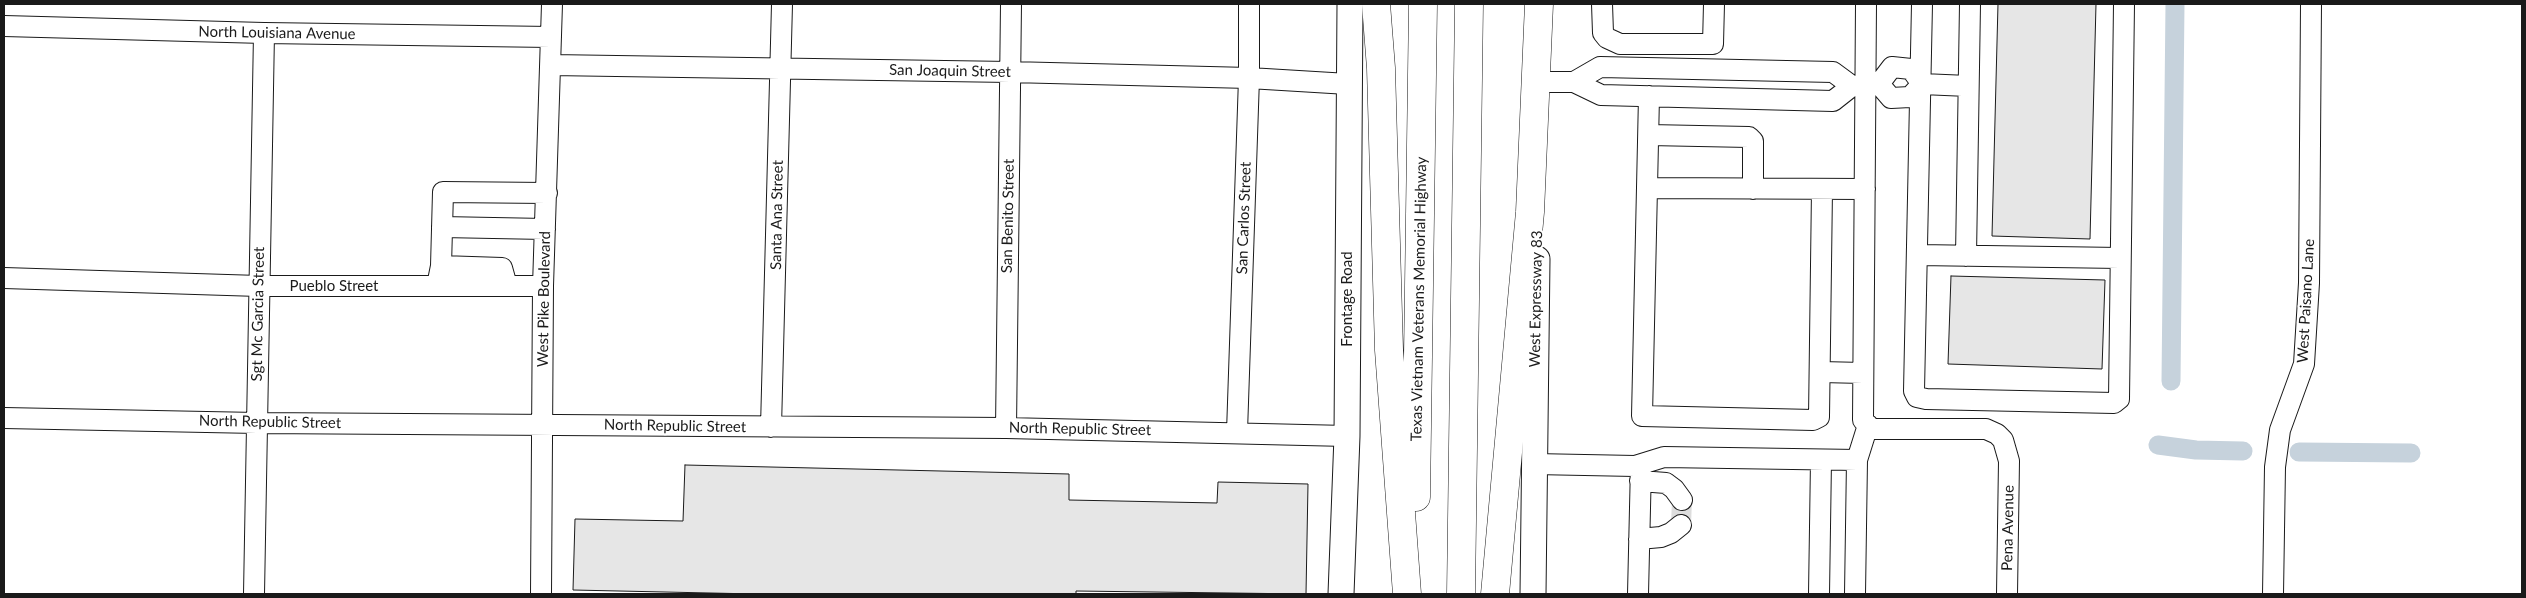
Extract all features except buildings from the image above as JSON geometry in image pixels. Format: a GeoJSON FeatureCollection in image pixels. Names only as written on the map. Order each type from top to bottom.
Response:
{"type":"FeatureCollection","features":[{"type":"Feature","properties":{"kind":"highway"},"geometry":{"type":"LineString","coordinates":[[1376,4],[1381,68],[1389,350],[1407,594]]}},
{"type":"Feature","properties":{"kind":"highway","name":"Texas Vietnam Veterans Memorial Highway"},"geometry":{"type":"LineString","coordinates":[[1412,594],[1416,522],[1423,4]]}},
{"type":"Feature","properties":{"kind":"highway"},"geometry":{"type":"LineString","coordinates":[[1461,594],[1469,4]]}},
{"type":"Feature","properties":{"kind":"highway"},"geometry":{"type":"LineString","coordinates":[[1495,594],[1530,212],[1540,4]]}},
{"type":"Feature","properties":{"kind":"main road","name":"Frontage Road"},"geometry":{"type":"LineString","coordinates":[[1341,594],[1347,436],[1350,4]]}},
{"type":"Feature","properties":{"kind":"main road","name":"West Expressway 83"},"geometry":{"type":"LineString","coordinates":[[1533,594],[1540,4]]}},
{"type":"Feature","properties":{"kind":"street","name":"West Pike Boulevard"},"geometry":{"type":"LineString","coordinates":[[541,594],[543,286],[552,4]]}},
{"type":"Feature","properties":{"kind":"street","name":"Santa Ana Street"},"geometry":{"type":"LineString","coordinates":[[771,427],[782,4]]}},
{"type":"Feature","properties":{"kind":"street","name":"San Benito Street"},"geometry":{"type":"LineString","coordinates":[[1006,428],[1011,4]]}},
{"type":"Feature","properties":{"kind":"street","name":"San Carlos Street"},"geometry":{"type":"LineString","coordinates":[[1237,432],[1249,78],[1249,4]]}},
{"type":"Feature","properties":{"kind":"street"},"geometry":{"type":"LineString","coordinates":[[1602,4],[1603,33],[1607,38],[1620,44],[1713,44]]}},
{"type":"Feature","properties":{"kind":"street"},"geometry":{"type":"LineString","coordinates":[[1712,98],[1714,4]]}},
{"type":"Feature","properties":{"kind":"street"},"geometry":{"type":"LineString","coordinates":[[1855,594],[1857,460],[1868,425],[1863,420],[1866,4]]}},
{"type":"Feature","properties":{"kind":"street"},"geometry":{"type":"LineString","coordinates":[[1922,4],[1922,84],[1914,391],[1917,398],[2114,402],[2119,399],[2124,4]]}},
{"type":"Feature","properties":{"kind":"street"},"geometry":{"type":"LineString","coordinates":[[1966,256],[1970,4]]}},
{"type":"Feature","properties":{"kind":"street","name":"West Paisano Lane"},"geometry":{"type":"LineString","coordinates":[[2273,594],[2275,467],[2280,430],[2304,364],[2308,301],[2310,4]]}},
{"type":"Feature","properties":{"kind":"street","name":"North Louisiana Avenue"},"geometry":{"type":"LineString","coordinates":[[4,26],[264,34],[551,37]]}},
{"type":"Feature","properties":{"kind":"street","name":"Sgt Mc Garcia Street"},"geometry":{"type":"LineString","coordinates":[[254,594],[264,34]]}},
{"type":"Feature","properties":{"kind":"street","name":"San Joaquin Street"},"geometry":{"type":"LineString","coordinates":[[551,65],[1010,72],[1249,78],[1348,84]]}},
{"type":"Feature","properties":{"kind":"street"},"geometry":{"type":"LineString","coordinates":[[1574,82],[1600,67],[1833,72],[1866,85],[1891,98],[1910,97],[1922,84],[1968,86]]}},
{"type":"Feature","properties":{"kind":"street"},"geometry":{"type":"LineString","coordinates":[[1539,82],[1574,82],[1601,95],[1832,101],[1866,85]]}},
{"type":"Feature","properties":{"kind":"street"},"geometry":{"type":"LineString","coordinates":[[1649,96],[1642,416],[1812,420],[1818,417],[1821,372],[1822,189]]}},
{"type":"Feature","properties":{"kind":"street"},"geometry":{"type":"LineString","coordinates":[[1649,135],[1749,137],[1753,140],[1753,188]]}},
{"type":"Feature","properties":{"kind":"street"},"geometry":{"type":"LineString","coordinates":[[1648,188],[1865,189]]}},
{"type":"Feature","properties":{"kind":"street"},"geometry":{"type":"LineString","coordinates":[[437,286],[441,266],[443,192],[547,193]]}},
{"type":"Feature","properties":{"kind":"street"},"geometry":{"type":"LineString","coordinates":[[442,227],[545,229]]}},
{"type":"Feature","properties":{"kind":"street"},"geometry":{"type":"LineString","coordinates":[[1918,256],[2120,258]]}},
{"type":"Feature","properties":{"kind":"street"},"geometry":{"type":"LineString","coordinates":[[441,266],[502,268],[507,286]]}},
{"type":"Feature","properties":{"kind":"street","name":"Pueblo Street"},"geometry":{"type":"LineString","coordinates":[[4,278],[259,286],[543,286]]}},
{"type":"Feature","properties":{"kind":"street"},"geometry":{"type":"LineString","coordinates":[[1821,372],[1863,373]]}},
{"type":"Feature","properties":{"kind":"street"},"geometry":{"type":"LineString","coordinates":[[1944,400],[1944,429]]}},
{"type":"Feature","properties":{"kind":"street","name":"North Republic Street"},"geometry":{"type":"LineString","coordinates":[[4,418],[257,423],[1006,428],[1347,436]]}},
{"type":"Feature","properties":{"kind":"street","name":"Pena Avenue"},"geometry":{"type":"LineString","coordinates":[[1868,425],[1871,429],[1986,429],[1997,434],[2003,440],[2009,461],[2008,594]]}},
{"type":"Feature","properties":{"kind":"street"},"geometry":{"type":"LineString","coordinates":[[1640,473],[1664,457],[1857,460]]}},
{"type":"Feature","properties":{"kind":"street"},"geometry":{"type":"LineString","coordinates":[[1818,594],[1820,460]]}},
{"type":"Feature","properties":{"kind":"street"},"geometry":{"type":"LineString","coordinates":[[1534,464],[1635,466],[1640,473],[1666,483],[1674,489],[1682,500]]}},
{"type":"Feature","properties":{"kind":"street"},"geometry":{"type":"LineString","coordinates":[[1638,594],[1640,473]]}},
{"type":"Feature","properties":{"kind":"street"},"geometry":{"type":"LineString","coordinates":[[1639,539],[1661,537],[1672,533],[1681,525]]}},
{"type":"Feature","properties":{"kind":"waterway"},"geometry":{"type":"LineString","coordinates":[[2171,381],[2175,4]]}},
{"type":"Feature","properties":{"kind":"waterway"},"geometry":{"type":"LineString","coordinates":[[2158,445],[2196,450],[2243,451]]}},
{"type":"Feature","properties":{"kind":"waterway"},"geometry":{"type":"LineString","coordinates":[[2299,452],[2411,453]]}},
{"type":"Feature","properties":{"kind":"tunnel"},"geometry":{"type":"LineString","coordinates":[[1681,525],[1682,500]]}}]}
